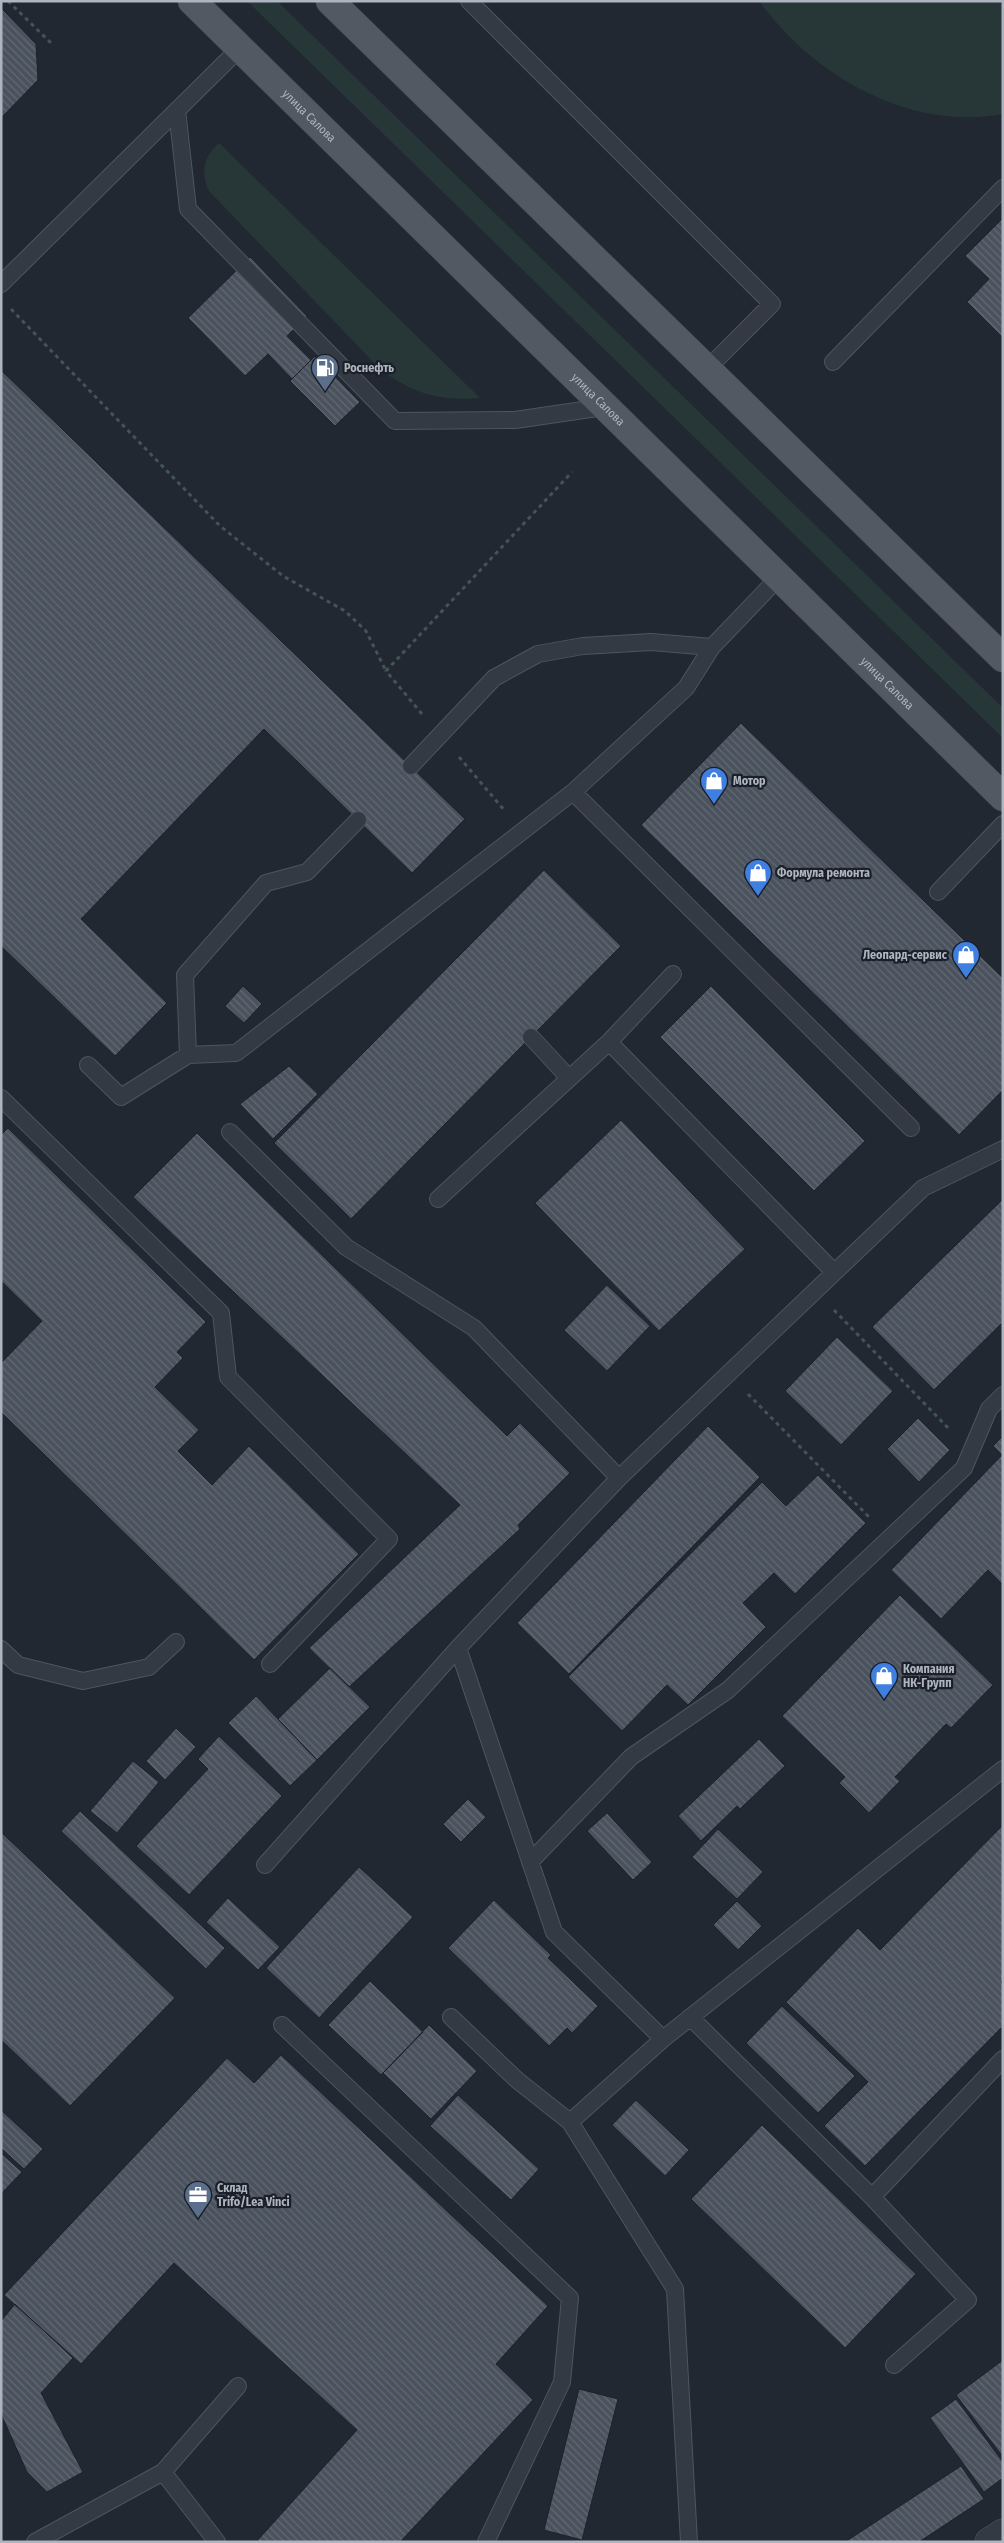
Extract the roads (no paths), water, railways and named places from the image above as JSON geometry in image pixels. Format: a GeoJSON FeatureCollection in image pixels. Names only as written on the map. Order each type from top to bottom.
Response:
{"type":"FeatureCollection","features":[{"type":"Feature","properties":{"kind":"main road","name":"улица Салова"},"geometry":{"type":"LineString","coordinates":[[192,1],[1003,797]]}},
{"type":"Feature","properties":{"kind":"main road"},"geometry":{"type":"LineString","coordinates":[[330,1],[1003,658]]}},
{"type":"Feature","properties":{"kind":"street"},"geometry":{"type":"LineString","coordinates":[[989,2542],[1003,2533]]}},
{"type":"Feature","properties":{"kind":"lane"},"geometry":{"type":"LineString","coordinates":[[469,1],[772,304],[707,369]]}},
{"type":"Feature","properties":{"kind":"lane"},"geometry":{"type":"LineString","coordinates":[[1,284],[241,47]]}},
{"type":"Feature","properties":{"kind":"lane"},"geometry":{"type":"LineString","coordinates":[[177,110],[188,209],[395,421],[515,420],[604,407]]}},
{"type":"Feature","properties":{"kind":"lane"},"geometry":{"type":"LineString","coordinates":[[833,362],[1003,188]]}},
{"type":"Feature","properties":{"kind":"lane"},"geometry":{"type":"LineString","coordinates":[[88,1065],[122,1097],[188,1055],[236,1053],[573,792],[686,688],[712,647],[779,577]]}},
{"type":"Feature","properties":{"kind":"lane"},"geometry":{"type":"LineString","coordinates":[[410,766],[441,736],[494,678],[538,654],[583,646],[651,642],[712,647]]}},
{"type":"Feature","properties":{"kind":"lane"},"geometry":{"type":"LineString","coordinates":[[573,792],[911,1128]]}},
{"type":"Feature","properties":{"kind":"lane"},"geometry":{"type":"LineString","coordinates":[[188,1055],[186,975],[266,883],[307,872],[358,820]]}},
{"type":"Feature","properties":{"kind":"lane"},"geometry":{"type":"LineString","coordinates":[[938,892],[1003,824]]}},
{"type":"Feature","properties":{"kind":"lane"},"geometry":{"type":"LineString","coordinates":[[438,1199],[609,1042],[673,974]]}},
{"type":"Feature","properties":{"kind":"lane"},"geometry":{"type":"LineString","coordinates":[[531,1037],[569,1078]]}},
{"type":"Feature","properties":{"kind":"lane"},"geometry":{"type":"LineString","coordinates":[[609,1042],[834,1272]]}},
{"type":"Feature","properties":{"kind":"lane"},"geometry":{"type":"LineString","coordinates":[[3,1104],[221,1313],[228,1377],[389,1539],[270,1664]]}},
{"type":"Feature","properties":{"kind":"lane"},"geometry":{"type":"LineString","coordinates":[[230,1132],[346,1247],[474,1328],[619,1478]]}},
{"type":"Feature","properties":{"kind":"lane"},"geometry":{"type":"LineString","coordinates":[[265,1865],[458,1648],[619,1478],[923,1188],[1003,1149]]}},
{"type":"Feature","properties":{"kind":"lane"},"geometry":{"type":"LineString","coordinates":[[530,1862],[631,1757],[728,1690],[964,1468],[989,1409],[1003,1394]]}},
{"type":"Feature","properties":{"kind":"lane"},"geometry":{"type":"LineString","coordinates":[[1,1649],[18,1665],[83,1681],[149,1667],[176,1642]]}},
{"type":"Feature","properties":{"kind":"lane"},"geometry":{"type":"LineString","coordinates":[[458,1648],[554,1932],[663,2039]]}},
{"type":"Feature","properties":{"kind":"lane"},"geometry":{"type":"LineString","coordinates":[[570,2122],[663,2039],[1003,1769]]}},
{"type":"Feature","properties":{"kind":"lane"},"geometry":{"type":"LineString","coordinates":[[451,2017],[517,2080],[570,2122],[675,2289],[689,2542]]}},
{"type":"Feature","properties":{"kind":"lane"},"geometry":{"type":"LineString","coordinates":[[690,2018],[872,2197],[968,2300],[894,2365]]}},
{"type":"Feature","properties":{"kind":"lane"},"geometry":{"type":"LineString","coordinates":[[282,2025],[570,2298],[562,2382],[486,2542]]}},
{"type":"Feature","properties":{"kind":"lane"},"geometry":{"type":"LineString","coordinates":[[872,2197],[1003,2059]]}},
{"type":"Feature","properties":{"kind":"lane"},"geometry":{"type":"LineString","coordinates":[[35,2542],[163,2472],[238,2386]]}},
{"type":"Feature","properties":{"kind":"lane"},"geometry":{"type":"LineString","coordinates":[[163,2472],[217,2542]]}},
{"type":"Feature","properties":{"kind":"place","name":"Роснефть"},"geometry":{"type":"Point","coordinates":[325,392]}},
{"type":"Feature","properties":{"kind":"place","name":"Мотор"},"geometry":{"type":"Point","coordinates":[714,805]}},
{"type":"Feature","properties":{"kind":"place","name":"Формула ремонта"},"geometry":{"type":"Point","coordinates":[758,897]}},
{"type":"Feature","properties":{"kind":"place","name":"Леопард-сервис"},"geometry":{"type":"Point","coordinates":[966,979]}},
{"type":"Feature","properties":{"kind":"place","name":"Компания НК-Групп"},"geometry":{"type":"Point","coordinates":[884,1700]}},
{"type":"Feature","properties":{"kind":"place","name":"Склад Trifo/Lea Vinci"},"geometry":{"type":"Point","coordinates":[198,2219]}}]}
